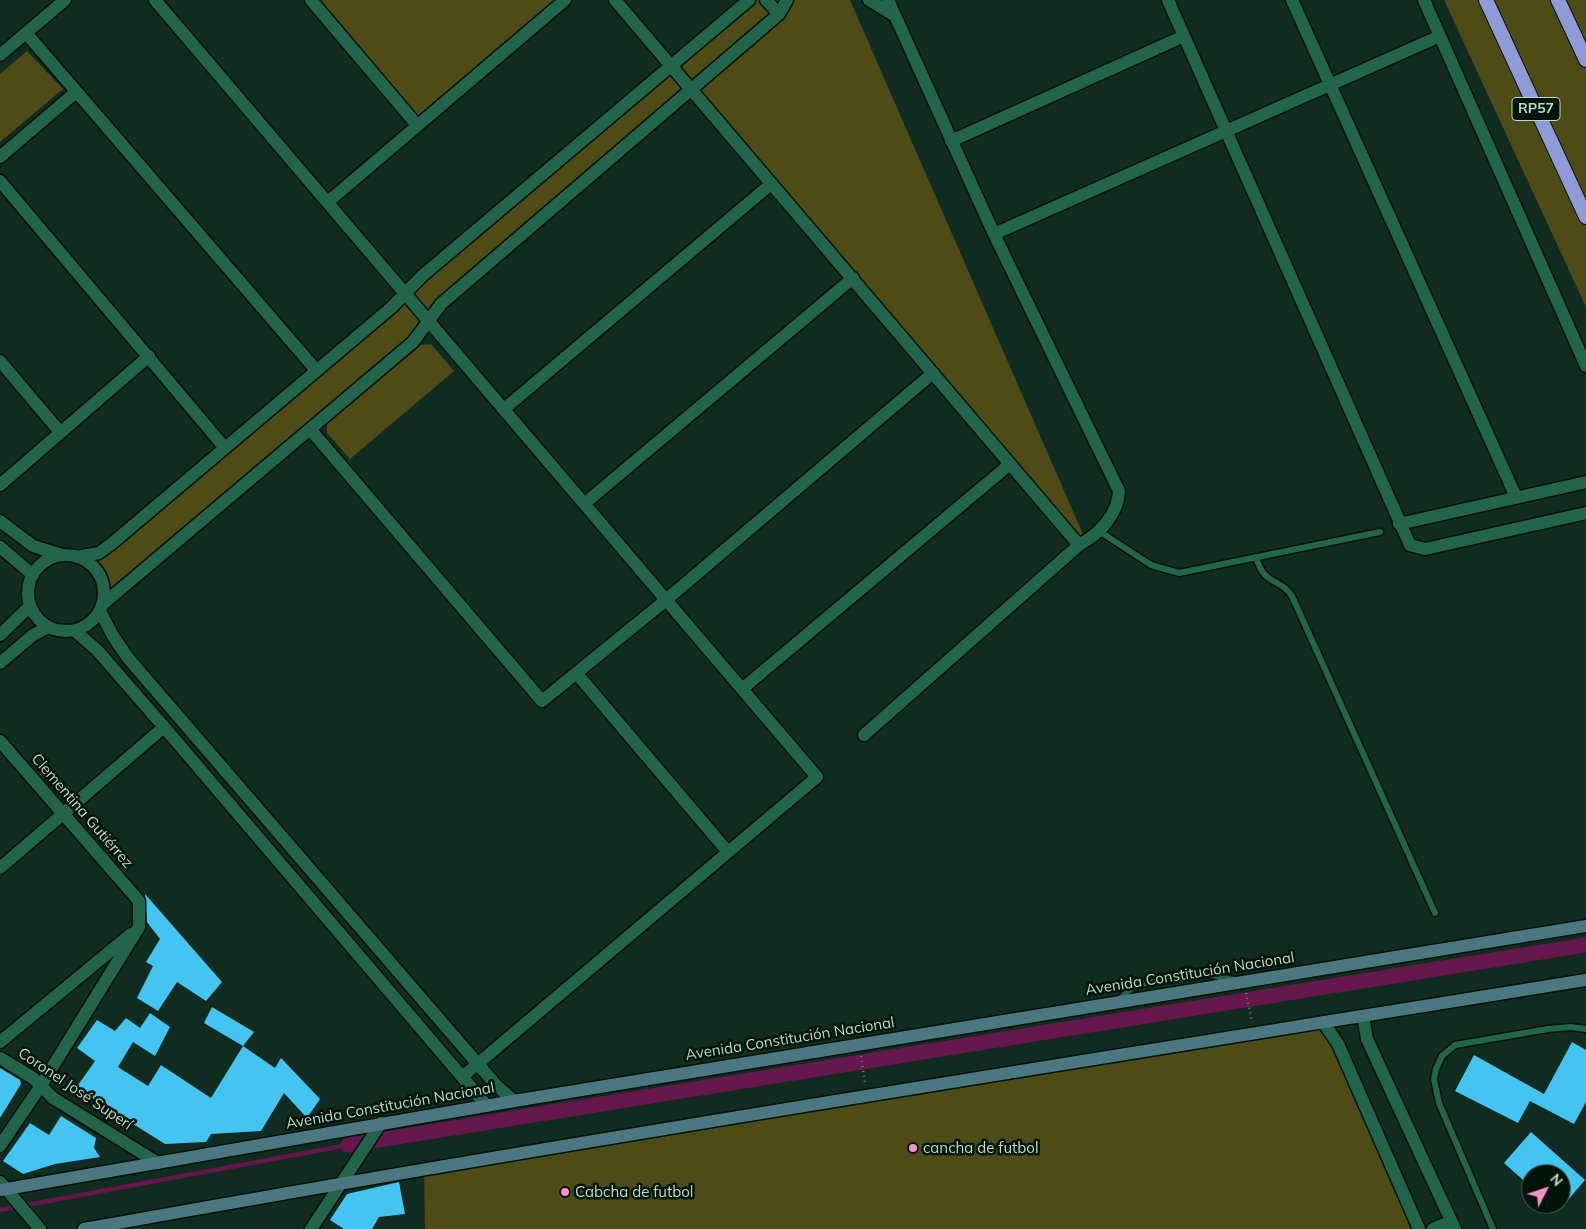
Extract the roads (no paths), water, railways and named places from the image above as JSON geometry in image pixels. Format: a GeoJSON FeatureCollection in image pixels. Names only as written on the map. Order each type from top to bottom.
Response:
{"type":"FeatureCollection","features":[{"type":"Feature","properties":{"kind":"highway","name":"RP57"},"geometry":{"type":"LineString","coordinates":[[1486,0],[1586,217]]}},
{"type":"Feature","properties":{"kind":"highway"},"geometry":{"type":"LineString","coordinates":[[1558,0],[1586,60]]}},
{"type":"Feature","properties":{"kind":"main road","name":"Avenida Constitución Nacional"},"geometry":{"type":"LineString","coordinates":[[5,1190],[382,1123],[1586,926]]}},
{"type":"Feature","properties":{"kind":"main road"},"geometry":{"type":"LineString","coordinates":[[84,1229],[341,1183],[866,1095],[1586,980]]}},
{"type":"Feature","properties":{"kind":"street"},"geometry":{"type":"LineString","coordinates":[[0,55],[65,0]]}},
{"type":"Feature","properties":{"kind":"street"},"geometry":{"type":"LineString","coordinates":[[155,0],[329,201],[817,777],[462,1077]]}},
{"type":"Feature","properties":{"kind":"street"},"geometry":{"type":"LineString","coordinates":[[311,0],[417,125]]}},
{"type":"Feature","properties":{"kind":"street"},"geometry":{"type":"LineString","coordinates":[[329,201],[565,0]]}},
{"type":"Feature","properties":{"kind":"street"},"geometry":{"type":"LineString","coordinates":[[614,0],[1079,545]]}},
{"type":"Feature","properties":{"kind":"street"},"geometry":{"type":"LineString","coordinates":[[750,0],[422,276],[316,370],[99,553],[52,558],[41,565],[33,575],[28,590],[30,606],[41,622],[48,627],[63,631],[75,631],[94,620],[101,607],[413,342],[442,304],[779,14],[787,0]]}},
{"type":"Feature","properties":{"kind":"street"},"geometry":{"type":"LineString","coordinates":[[766,0],[779,14]]}},
{"type":"Feature","properties":{"kind":"street"},"geometry":{"type":"LineString","coordinates":[[869,0],[895,16]]}},
{"type":"Feature","properties":{"kind":"street"},"geometry":{"type":"LineString","coordinates":[[864,735],[1079,545],[1099,531],[1119,504],[1119,492],[994,234],[888,0]]}},
{"type":"Feature","properties":{"kind":"street"},"geometry":{"type":"LineString","coordinates":[[1168,0],[1399,524],[1410,545],[1425,549],[1586,513]]}},
{"type":"Feature","properties":{"kind":"street"},"geometry":{"type":"LineString","coordinates":[[1292,0],[1516,497]]}},
{"type":"Feature","properties":{"kind":"street"},"geometry":{"type":"LineString","coordinates":[[1424,0],[1586,366]]}},
{"type":"Feature","properties":{"kind":"street"},"geometry":{"type":"LineString","coordinates":[[26,33],[316,370]]}},
{"type":"Feature","properties":{"kind":"street"},"geometry":{"type":"LineString","coordinates":[[951,141],[1184,36]]}},
{"type":"Feature","properties":{"kind":"street"},"geometry":{"type":"LineString","coordinates":[[994,234],[1440,36]]}},
{"type":"Feature","properties":{"kind":"street"},"geometry":{"type":"LineString","coordinates":[[0,156],[76,92]]}},
{"type":"Feature","properties":{"kind":"street"},"geometry":{"type":"LineString","coordinates":[[0,181],[225,448]]}},
{"type":"Feature","properties":{"kind":"street"},"geometry":{"type":"LineString","coordinates":[[504,409],[771,184]]}},
{"type":"Feature","properties":{"kind":"street"},"geometry":{"type":"LineString","coordinates":[[584,504],[852,278]]}},
{"type":"Feature","properties":{"kind":"street"},"geometry":{"type":"LineString","coordinates":[[0,485],[149,356]]}},
{"type":"Feature","properties":{"kind":"street"},"geometry":{"type":"LineString","coordinates":[[0,361],[60,432]]}},
{"type":"Feature","properties":{"kind":"street"},"geometry":{"type":"LineString","coordinates":[[310,429],[542,701],[666,600],[933,373]]}},
{"type":"Feature","properties":{"kind":"street"},"geometry":{"type":"LineString","coordinates":[[742,689],[1010,464]]}},
{"type":"Feature","properties":{"kind":"street"},"geometry":{"type":"LineString","coordinates":[[1399,524],[1586,482]]}},
{"type":"Feature","properties":{"kind":"street"},"geometry":{"type":"LineString","coordinates":[[0,521],[33,546],[89,563],[96,571],[103,587],[101,607],[113,636],[128,658],[479,1064],[514,1101]]}},
{"type":"Feature","properties":{"kind":"street"},"geometry":{"type":"LineString","coordinates":[[0,547],[33,575]]}},
{"type":"Feature","properties":{"kind":"street"},"geometry":{"type":"LineString","coordinates":[[0,635],[30,606]]}},
{"type":"Feature","properties":{"kind":"street"},"geometry":{"type":"LineString","coordinates":[[0,663],[33,635],[48,627]]}},
{"type":"Feature","properties":{"kind":"street"},"geometry":{"type":"LineString","coordinates":[[75,631],[97,650],[164,727],[487,1106]]}},
{"type":"Feature","properties":{"kind":"street"},"geometry":{"type":"LineString","coordinates":[[576,674],[728,852]]}},
{"type":"Feature","properties":{"kind":"street"},"geometry":{"type":"LineString","coordinates":[[0,868],[164,727]]}},
{"type":"Feature","properties":{"kind":"street","name":"Clementina Gutiérrez"},"geometry":{"type":"LineString","coordinates":[[0,741],[139,901],[139,928]]}},
{"type":"Feature","properties":{"kind":"street"},"geometry":{"type":"LineString","coordinates":[[306,894],[322,882]]}},
{"type":"Feature","properties":{"kind":"street"},"geometry":{"type":"LineString","coordinates":[[0,1042],[139,928]]}},
{"type":"Feature","properties":{"kind":"street"},"geometry":{"type":"LineString","coordinates":[[0,1146],[40,1087],[139,928]]}},
{"type":"Feature","properties":{"kind":"street"},"geometry":{"type":"LineString","coordinates":[[1362,1016],[1367,1039],[1453,1225],[1433,1229]]}},
{"type":"Feature","properties":{"kind":"street"},"geometry":{"type":"LineString","coordinates":[[1324,1022],[1338,1044],[1419,1229]]}},
{"type":"Feature","properties":{"kind":"street","name":"Coronel José Superí"},"geometry":{"type":"LineString","coordinates":[[0,1058],[32,1078],[40,1087],[158,1163]]}},
{"type":"Feature","properties":{"kind":"street"},"geometry":{"type":"LineString","coordinates":[[311,1229],[382,1123]]}},
{"type":"Feature","properties":{"kind":"street"},"geometry":{"type":"LineString","coordinates":[[5,1190],[40,1229]]}},
{"type":"Feature","properties":{"kind":"lane"},"geometry":{"type":"LineString","coordinates":[[1099,531],[1151,565],[1179,573],[1380,532]]}},
{"type":"Feature","properties":{"kind":"lane"},"geometry":{"type":"LineString","coordinates":[[1256,557],[1260,569],[1267,578],[1283,586],[1292,596],[1435,913]]}},
{"type":"Feature","properties":{"kind":"lane"},"geometry":{"type":"LineString","coordinates":[[1494,1229],[1438,1103],[1434,1079],[1436,1069],[1442,1056],[1455,1045],[1571,1026],[1586,1029]]}},
{"type":"Feature","properties":{"kind":"waterway"},"geometry":{"type":"LineString","coordinates":[[348,1145],[1586,945]]}},
{"type":"Feature","properties":{"kind":"waterway"},"geometry":{"type":"LineString","coordinates":[[0,1210],[348,1145]]}},
{"type":"Feature","properties":{"kind":"place","name":"cancha de futbol"},"geometry":{"type":"Point","coordinates":[913,1148]}},
{"type":"Feature","properties":{"kind":"place","name":"Cabcha de futbol"},"geometry":{"type":"Point","coordinates":[565,1192]}}]}
